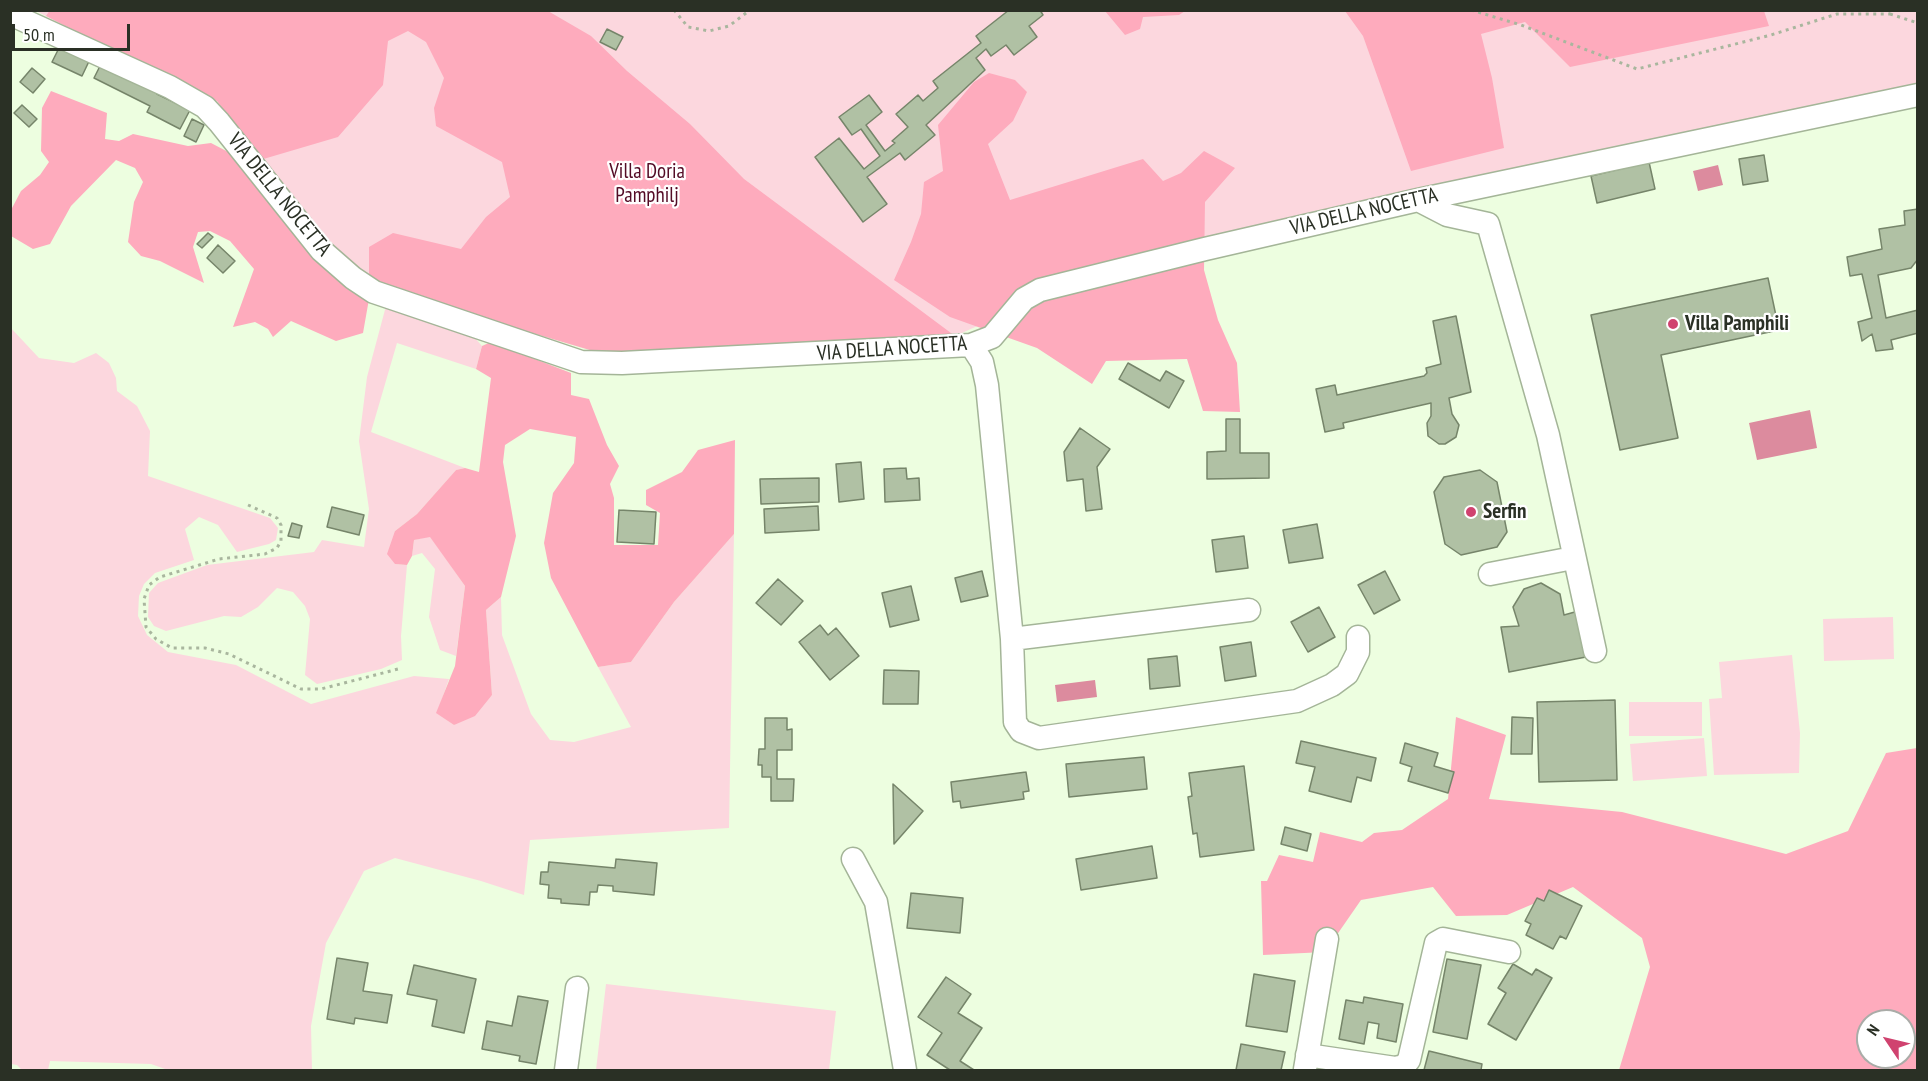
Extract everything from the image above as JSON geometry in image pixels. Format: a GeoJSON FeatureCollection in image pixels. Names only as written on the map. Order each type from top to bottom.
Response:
{"type":"FeatureCollection","features":[{"type":"Feature","properties":{"kind":"street","name":"VIA DELLA NOCETTA"},"geometry":{"type":"LineString","coordinates":[[10,14],[170,87],[205,107],[311,240],[336,264],[374,292],[580,362],[634,363],[971,345],[992,337],[1024,299],[1040,290],[1418,200],[1917,95]]}},
{"type":"Feature","properties":{"kind":"street"},"geometry":{"type":"LineString","coordinates":[[1418,200],[1447,215],[1488,224],[1548,435],[1595,651]]}},
{"type":"Feature","properties":{"kind":"street"},"geometry":{"type":"LineString","coordinates":[[971,345],[981,362],[987,385],[1012,639],[1015,722],[1025,734],[1039,738],[1297,701],[1332,685],[1347,674],[1358,652],[1358,637]]}},
{"type":"Feature","properties":{"kind":"street"},"geometry":{"type":"LineString","coordinates":[[1490,574],[1573,558]]}},
{"type":"Feature","properties":{"kind":"street"},"geometry":{"type":"LineString","coordinates":[[1012,639],[1249,610]]}},
{"type":"Feature","properties":{"kind":"street"},"geometry":{"type":"LineString","coordinates":[[853,859],[876,902],[905,1071]]}},
{"type":"Feature","properties":{"kind":"street"},"geometry":{"type":"LineString","coordinates":[[1327,939],[1306,1063],[1395,1068],[1404,1066],[1409,1060],[1436,943],[1443,939],[1509,952]]}},
{"type":"Feature","properties":{"kind":"street"},"geometry":{"type":"LineString","coordinates":[[566,1071],[577,988]]}},
{"type":"Feature","properties":{"kind":"path"},"geometry":{"type":"LineString","coordinates":[[674,10],[688,27],[709,31],[729,26],[750,10]]}},
{"type":"Feature","properties":{"kind":"path"},"geometry":{"type":"LineString","coordinates":[[1471,10],[1521,25],[1637,69],[1771,36],[1837,14],[1892,12],[1917,22]]}},
{"type":"Feature","properties":{"kind":"path"},"geometry":{"type":"LineString","coordinates":[[248,505],[276,518],[281,525],[277,548],[265,554],[219,559],[154,581],[149,585],[144,599],[146,627],[156,639],[172,648],[205,648],[229,654],[301,689],[321,689],[402,668]]}},
{"type":"Feature","properties":{"kind":"green space"},"geometry":{"type":"Polygon","coordinates":[[[50,10],[548,11],[591,36],[627,71],[690,124],[744,179],[955,336],[620,359],[458,311],[369,279],[369,247],[393,233],[461,249],[486,217],[510,197],[502,162],[436,126],[434,108],[444,78],[426,42],[408,31],[388,41],[383,85],[338,137],[260,160],[217,101],[178,84],[46,16],[50,10]]]}},
{"type":"Feature","properties":{"kind":"green space","name":"Villa Doria Pamphilj"},"geometry":{"type":"Polygon","coordinates":[[[1917,10],[1918,89],[1227,232],[955,336],[369,279],[301,217],[217,101],[178,84],[36,11],[1917,10]]]}},
{"type":"Feature","properties":{"kind":"green space"},"geometry":{"type":"Polygon","coordinates":[[[1105,11],[1185,11],[1179,15],[1143,17],[1140,29],[1125,35],[1105,11]]]}},
{"type":"Feature","properties":{"kind":"green space"},"geometry":{"type":"Polygon","coordinates":[[[1345,11],[1764,11],[1769,26],[1570,67],[1525,22],[1481,34],[1492,78],[1504,148],[1411,171],[1363,36],[1345,11]]]}},
{"type":"Feature","properties":{"kind":"green space"},"geometry":{"type":"Polygon","coordinates":[[[989,73],[1015,80],[1027,92],[1013,121],[988,144],[1010,200],[1143,159],[1163,181],[1181,173],[1204,151],[1235,168],[1205,202],[1204,270],[1218,320],[1237,363],[1240,412],[1203,411],[1187,359],[1106,361],[1092,384],[1037,348],[950,317],[894,280],[921,214],[924,182],[943,171],[938,125],[974,82],[989,73]]]}},
{"type":"Feature","properties":{"kind":"green space"},"geometry":{"type":"Polygon","coordinates":[[[51,91],[107,113],[105,139],[119,141],[133,134],[188,146],[211,143],[234,155],[369,299],[363,333],[336,341],[291,321],[273,337],[268,329],[255,322],[233,327],[254,269],[230,241],[210,231],[198,232],[193,247],[204,283],[160,261],[141,256],[128,242],[134,202],[143,182],[135,168],[116,160],[71,206],[50,244],[33,249],[11,236],[11,210],[21,191],[40,175],[49,162],[41,151],[42,108],[51,91]]]}},
{"type":"Feature","properties":{"kind":"green space"},"geometry":{"type":"Polygon","coordinates":[[[386,306],[474,337],[482,346],[476,369],[397,343],[371,432],[465,468],[456,470],[417,514],[395,531],[395,564],[407,565],[401,636],[402,660],[381,669],[317,684],[305,675],[310,619],[305,606],[293,592],[277,588],[258,607],[241,617],[224,616],[166,631],[154,626],[148,617],[149,593],[158,583],[207,565],[314,552],[322,540],[364,547],[369,509],[359,441],[367,377],[386,306]]]}},
{"type":"Feature","properties":{"kind":"green space"},"geometry":{"type":"Polygon","coordinates":[[[10,327],[39,358],[74,363],[96,353],[109,363],[116,378],[117,391],[137,406],[150,431],[148,476],[270,518],[278,528],[276,540],[237,552],[218,525],[199,517],[185,529],[194,560],[155,573],[144,584],[139,596],[138,616],[147,635],[168,652],[236,665],[311,704],[414,676],[449,679],[437,713],[454,725],[492,695],[486,610],[501,597],[502,635],[531,714],[550,740],[574,742],[631,727],[598,667],[631,662],[674,602],[734,534],[729,828],[530,840],[524,895],[395,858],[364,871],[326,943],[311,1026],[312,1070],[168,1070],[151,1064],[50,1061],[48,1070],[22,1070],[17,1065],[11,1064],[10,327]]]}},
{"type":"Feature","properties":{"kind":"green space"},"geometry":{"type":"Polygon","coordinates":[[[491,342],[571,373],[571,395],[589,399],[607,445],[619,466],[610,484],[614,498],[614,545],[658,545],[660,513],[646,505],[646,490],[682,472],[698,450],[735,440],[734,534],[674,602],[631,662],[598,667],[551,578],[544,543],[553,493],[574,463],[576,437],[530,429],[505,445],[503,462],[516,536],[501,597],[486,610],[492,695],[475,716],[454,725],[436,713],[455,666],[465,586],[430,537],[414,540],[412,556],[407,565],[395,564],[387,554],[395,531],[417,514],[456,470],[465,468],[479,472],[491,378],[476,369],[482,346],[491,342]]]}},
{"type":"Feature","properties":{"kind":"green space"},"geometry":{"type":"Polygon","coordinates":[[[430,536],[465,586],[456,656],[440,650],[429,617],[435,569],[422,553],[412,556],[414,540],[430,536]]]}},
{"type":"Feature","properties":{"kind":"green space"},"geometry":{"type":"Polygon","coordinates":[[[1893,617],[1894,659],[1824,661],[1823,619],[1893,617]]]}},
{"type":"Feature","properties":{"kind":"green space"},"geometry":{"type":"Polygon","coordinates":[[[1792,655],[1800,733],[1799,773],[1714,775],[1709,699],[1722,698],[1719,662],[1792,655]]]}},
{"type":"Feature","properties":{"kind":"green space"},"geometry":{"type":"Polygon","coordinates":[[[1629,702],[1702,702],[1702,736],[1629,736],[1629,702]]]}},
{"type":"Feature","properties":{"kind":"green space"},"geometry":{"type":"Polygon","coordinates":[[[1456,717],[1506,735],[1489,799],[1622,812],[1786,854],[1848,831],[1886,753],[1917,748],[1917,1070],[1619,1070],[1650,967],[1642,938],[1573,887],[1507,915],[1456,916],[1433,887],[1361,900],[1325,952],[1263,955],[1261,881],[1267,881],[1279,855],[1313,862],[1320,832],[1362,842],[1374,833],[1402,830],[1448,799],[1456,717]]]}},
{"type":"Feature","properties":{"kind":"green space"},"geometry":{"type":"Polygon","coordinates":[[[1704,738],[1707,776],[1633,781],[1630,744],[1704,738]]]}},
{"type":"Feature","properties":{"kind":"green space"},"geometry":{"type":"Polygon","coordinates":[[[606,984],[836,1011],[829,1070],[596,1070],[606,984]]]}},
{"type":"Feature","properties":{"kind":"shaded area"},"geometry":{"type":"Polygon","coordinates":[[[1718,165],[1723,185],[1698,191],[1693,171],[1718,165]]]}},
{"type":"Feature","properties":{"kind":"shaded area"},"geometry":{"type":"Polygon","coordinates":[[[1810,410],[1817,448],[1757,460],[1749,423],[1810,410]]]}},
{"type":"Feature","properties":{"kind":"shaded area"},"geometry":{"type":"Polygon","coordinates":[[[1095,680],[1097,697],[1057,702],[1055,685],[1095,680]]]}},
{"type":"Feature","properties":{"kind":"building"},"geometry":{"type":"Polygon","coordinates":[[[1009,10],[1040,10],[1043,15],[1029,26],[1037,37],[1014,55],[1006,45],[991,56],[986,49],[976,58],[985,70],[926,125],[935,135],[905,160],[900,153],[867,177],[887,204],[863,222],[815,157],[839,138],[864,169],[880,156],[861,129],[852,135],[839,117],[869,95],[882,112],[866,125],[885,151],[895,143],[892,141],[908,127],[896,114],[918,95],[923,101],[938,88],[933,81],[981,43],[976,36],[1009,10]]]}},
{"type":"Feature","properties":{"kind":"building"},"geometry":{"type":"Polygon","coordinates":[[[607,29],[623,37],[616,50],[600,42],[607,29]]]}},
{"type":"Feature","properties":{"kind":"building"},"geometry":{"type":"Polygon","coordinates":[[[62,42],[92,55],[82,76],[52,62],[62,42]]]}},
{"type":"Feature","properties":{"kind":"building"},"geometry":{"type":"Polygon","coordinates":[[[103,60],[160,89],[157,94],[190,110],[180,129],[147,112],[150,106],[94,78],[103,60]]]}},
{"type":"Feature","properties":{"kind":"building"},"geometry":{"type":"Polygon","coordinates":[[[32,68],[45,79],[33,93],[20,82],[32,68]]]}},
{"type":"Feature","properties":{"kind":"building"},"geometry":{"type":"Polygon","coordinates":[[[22,105],[37,119],[29,127],[14,113],[22,105]]]}},
{"type":"Feature","properties":{"kind":"building"},"geometry":{"type":"Polygon","coordinates":[[[192,119],[204,125],[196,142],[184,136],[192,119]]]}},
{"type":"Feature","properties":{"kind":"building"},"geometry":{"type":"Polygon","coordinates":[[[1764,155],[1768,181],[1743,185],[1739,159],[1764,155]]]}},
{"type":"Feature","properties":{"kind":"building"},"geometry":{"type":"Polygon","coordinates":[[[1649,162],[1655,189],[1597,203],[1591,176],[1649,162]]]}},
{"type":"Feature","properties":{"kind":"building"},"geometry":{"type":"Polygon","coordinates":[[[1918,209],[1918,259],[1911,268],[1878,275],[1886,318],[1918,310],[1918,333],[1891,340],[1893,349],[1876,351],[1872,334],[1862,341],[1858,322],[1872,318],[1862,274],[1850,276],[1847,257],[1882,249],[1879,229],[1905,225],[1904,211],[1918,209]]]}},
{"type":"Feature","properties":{"kind":"building"},"geometry":{"type":"Polygon","coordinates":[[[208,233],[213,237],[202,248],[197,244],[208,233]]]}},
{"type":"Feature","properties":{"kind":"building"},"geometry":{"type":"Polygon","coordinates":[[[218,245],[235,261],[223,273],[207,258],[218,245]]]}},
{"type":"Feature","properties":{"kind":"building"},"geometry":{"type":"Polygon","coordinates":[[[1768,278],[1779,330],[1661,355],[1678,438],[1620,450],[1591,315],[1768,278]]]}},
{"type":"Feature","properties":{"kind":"building"},"geometry":{"type":"Polygon","coordinates":[[[1456,316],[1471,392],[1449,398],[1452,414],[1459,425],[1456,437],[1445,444],[1439,444],[1428,436],[1427,423],[1431,416],[1431,403],[1343,423],[1344,428],[1325,432],[1316,389],[1335,385],[1337,395],[1424,376],[1427,373],[1426,368],[1441,364],[1433,321],[1456,316]]]}},
{"type":"Feature","properties":{"kind":"building"},"geometry":{"type":"Polygon","coordinates":[[[1128,363],[1160,381],[1166,371],[1184,381],[1169,408],[1119,379],[1128,363]]]}},
{"type":"Feature","properties":{"kind":"building"},"geometry":{"type":"Polygon","coordinates":[[[1226,419],[1240,419],[1240,453],[1269,453],[1269,478],[1207,479],[1207,452],[1226,451],[1226,419]]]}},
{"type":"Feature","properties":{"kind":"building"},"geometry":{"type":"Polygon","coordinates":[[[1080,428],[1110,449],[1097,467],[1102,509],[1086,511],[1083,479],[1067,481],[1064,452],[1080,428]]]}},
{"type":"Feature","properties":{"kind":"building"},"geometry":{"type":"Polygon","coordinates":[[[861,462],[864,499],[839,502],[836,464],[861,462]]]}},
{"type":"Feature","properties":{"kind":"building"},"geometry":{"type":"Polygon","coordinates":[[[906,468],[907,479],[919,478],[920,500],[885,502],[884,469],[906,468]]]}},
{"type":"Feature","properties":{"kind":"building","name":"Serfin"},"geometry":{"type":"Polygon","coordinates":[[[1480,470],[1497,482],[1507,532],[1497,547],[1461,555],[1445,544],[1434,492],[1444,477],[1480,470]]]}},
{"type":"Feature","properties":{"kind":"building"},"geometry":{"type":"Polygon","coordinates":[[[819,478],[819,502],[761,504],[760,479],[819,478]]]}},
{"type":"Feature","properties":{"kind":"building"},"geometry":{"type":"Polygon","coordinates":[[[818,506],[819,530],[765,533],[764,509],[818,506]]]}},
{"type":"Feature","properties":{"kind":"building"},"geometry":{"type":"Polygon","coordinates":[[[332,507],[364,515],[359,535],[327,527],[332,507]]]}},
{"type":"Feature","properties":{"kind":"building"},"geometry":{"type":"Polygon","coordinates":[[[619,510],[656,512],[654,544],[617,542],[619,510]]]}},
{"type":"Feature","properties":{"kind":"building"},"geometry":{"type":"Polygon","coordinates":[[[292,523],[302,526],[299,538],[288,536],[292,523]]]}},
{"type":"Feature","properties":{"kind":"building"},"geometry":{"type":"Polygon","coordinates":[[[1317,524],[1323,558],[1289,563],[1283,530],[1317,524]]]}},
{"type":"Feature","properties":{"kind":"building"},"geometry":{"type":"Polygon","coordinates":[[[1244,536],[1248,568],[1216,572],[1212,540],[1244,536]]]}},
{"type":"Feature","properties":{"kind":"building"},"geometry":{"type":"Polygon","coordinates":[[[982,571],[988,596],[961,602],[955,578],[982,571]]]}},
{"type":"Feature","properties":{"kind":"building"},"geometry":{"type":"Polygon","coordinates":[[[1385,571],[1400,600],[1374,614],[1358,585],[1385,571]]]}},
{"type":"Feature","properties":{"kind":"building"},"geometry":{"type":"Polygon","coordinates":[[[778,579],[803,601],[781,625],[756,603],[778,579]]]}},
{"type":"Feature","properties":{"kind":"building"},"geometry":{"type":"Polygon","coordinates":[[[1541,583],[1560,594],[1564,615],[1582,610],[1591,656],[1509,672],[1501,627],[1519,626],[1513,607],[1524,589],[1541,583]]]}},
{"type":"Feature","properties":{"kind":"building"},"geometry":{"type":"Polygon","coordinates":[[[911,586],[919,620],[890,627],[882,593],[911,586]]]}},
{"type":"Feature","properties":{"kind":"building"},"geometry":{"type":"Polygon","coordinates":[[[1319,607],[1335,637],[1308,652],[1291,622],[1319,607]]]}},
{"type":"Feature","properties":{"kind":"building"},"geometry":{"type":"Polygon","coordinates":[[[820,625],[828,635],[836,628],[859,656],[830,680],[799,642],[820,625]]]}},
{"type":"Feature","properties":{"kind":"building"},"geometry":{"type":"Polygon","coordinates":[[[1251,642],[1256,676],[1225,681],[1220,647],[1251,642]]]}},
{"type":"Feature","properties":{"kind":"building"},"geometry":{"type":"Polygon","coordinates":[[[1177,656],[1180,686],[1150,689],[1148,659],[1177,656]]]}},
{"type":"Feature","properties":{"kind":"building"},"geometry":{"type":"Polygon","coordinates":[[[884,670],[919,671],[918,704],[883,704],[884,670]]]}},
{"type":"Feature","properties":{"kind":"building"},"geometry":{"type":"Polygon","coordinates":[[[1615,700],[1617,780],[1539,782],[1537,702],[1615,700]]]}},
{"type":"Feature","properties":{"kind":"building"},"geometry":{"type":"Polygon","coordinates":[[[1512,717],[1533,718],[1532,754],[1511,754],[1512,717]]]}},
{"type":"Feature","properties":{"kind":"building"},"geometry":{"type":"Polygon","coordinates":[[[765,718],[787,718],[787,730],[792,729],[792,750],[777,750],[777,779],[794,779],[793,801],[771,801],[771,777],[762,777],[762,765],[758,765],[759,749],[765,749],[765,718]]]}},
{"type":"Feature","properties":{"kind":"building"},"geometry":{"type":"Polygon","coordinates":[[[1301,741],[1376,758],[1371,781],[1357,777],[1351,802],[1309,791],[1315,767],[1296,763],[1301,741]]]}},
{"type":"Feature","properties":{"kind":"building"},"geometry":{"type":"Polygon","coordinates":[[[1405,743],[1438,753],[1434,766],[1454,772],[1448,793],[1408,781],[1412,767],[1400,763],[1405,743]]]}},
{"type":"Feature","properties":{"kind":"building"},"geometry":{"type":"Polygon","coordinates":[[[1144,757],[1147,789],[1069,797],[1066,764],[1144,757]]]}},
{"type":"Feature","properties":{"kind":"building"},"geometry":{"type":"Polygon","coordinates":[[[1244,766],[1254,850],[1200,857],[1197,833],[1193,834],[1188,797],[1192,796],[1189,773],[1244,766]]]}},
{"type":"Feature","properties":{"kind":"building"},"geometry":{"type":"Polygon","coordinates":[[[1026,772],[1029,791],[1023,792],[1024,799],[961,808],[960,801],[953,802],[951,782],[1026,772]]]}},
{"type":"Feature","properties":{"kind":"building"},"geometry":{"type":"Polygon","coordinates":[[[893,784],[923,811],[894,844],[893,784]]]}},
{"type":"Feature","properties":{"kind":"building"},"geometry":{"type":"Polygon","coordinates":[[[1285,827],[1311,834],[1307,851],[1281,844],[1285,827]]]}},
{"type":"Feature","properties":{"kind":"building"},"geometry":{"type":"Polygon","coordinates":[[[1152,846],[1157,878],[1081,890],[1076,859],[1152,846]]]}},
{"type":"Feature","properties":{"kind":"building"},"geometry":{"type":"Polygon","coordinates":[[[616,859],[657,863],[654,895],[613,891],[613,886],[598,885],[597,892],[590,892],[589,905],[561,903],[561,899],[548,898],[549,885],[540,884],[541,872],[548,872],[549,862],[615,868],[616,859]]]}},
{"type":"Feature","properties":{"kind":"building"},"geometry":{"type":"Polygon","coordinates":[[[1549,890],[1582,906],[1566,939],[1560,936],[1553,949],[1526,935],[1531,924],[1525,921],[1537,898],[1544,901],[1549,890]]]}},
{"type":"Feature","properties":{"kind":"building"},"geometry":{"type":"Polygon","coordinates":[[[911,893],[963,898],[960,933],[907,928],[911,893]]]}},
{"type":"Feature","properties":{"kind":"building"},"geometry":{"type":"Polygon","coordinates":[[[337,958],[368,963],[363,991],[392,995],[387,1023],[355,1018],[354,1024],[327,1019],[337,958]]]}},
{"type":"Feature","properties":{"kind":"building"},"geometry":{"type":"Polygon","coordinates":[[[1447,959],[1481,965],[1467,1039],[1433,1032],[1447,959]]]}},
{"type":"Feature","properties":{"kind":"building"},"geometry":{"type":"Polygon","coordinates":[[[1513,964],[1532,975],[1536,969],[1552,978],[1516,1040],[1488,1024],[1506,993],[1498,988],[1513,964]]]}},
{"type":"Feature","properties":{"kind":"building"},"geometry":{"type":"Polygon","coordinates":[[[414,965],[476,979],[464,1033],[432,1026],[437,1000],[407,994],[414,965]]]}},
{"type":"Feature","properties":{"kind":"building"},"geometry":{"type":"Polygon","coordinates":[[[1254,974],[1295,981],[1287,1032],[1246,1026],[1254,974]]]}},
{"type":"Feature","properties":{"kind":"building"},"geometry":{"type":"Polygon","coordinates":[[[946,977],[971,994],[958,1013],[982,1028],[960,1061],[974,1070],[950,1070],[927,1055],[942,1033],[918,1017],[946,977]]]}},
{"type":"Feature","properties":{"kind":"building"},"geometry":{"type":"Polygon","coordinates":[[[518,996],[548,1001],[536,1064],[519,1061],[520,1056],[482,1049],[487,1021],[512,1026],[518,996]]]}},
{"type":"Feature","properties":{"kind":"building"},"geometry":{"type":"Polygon","coordinates":[[[1364,997],[1403,1004],[1396,1042],[1377,1038],[1379,1024],[1368,1022],[1364,1044],[1339,1039],[1346,1000],[1363,1003],[1364,997]]]}},
{"type":"Feature","properties":{"kind":"building"},"geometry":{"type":"Polygon","coordinates":[[[1241,1044],[1285,1052],[1281,1070],[1236,1070],[1241,1044]]]}},
{"type":"Feature","properties":{"kind":"building"},"geometry":{"type":"Polygon","coordinates":[[[1429,1051],[1482,1064],[1481,1070],[1424,1070],[1429,1051]]]}},
{"type":"Feature","properties":{"kind":"place","name":"Villa Pamphili"},"geometry":{"type":"Point","coordinates":[1673,324]}},
{"type":"Feature","properties":{"kind":"place","name":"Serfin"},"geometry":{"type":"Point","coordinates":[1471,512]}}]}
